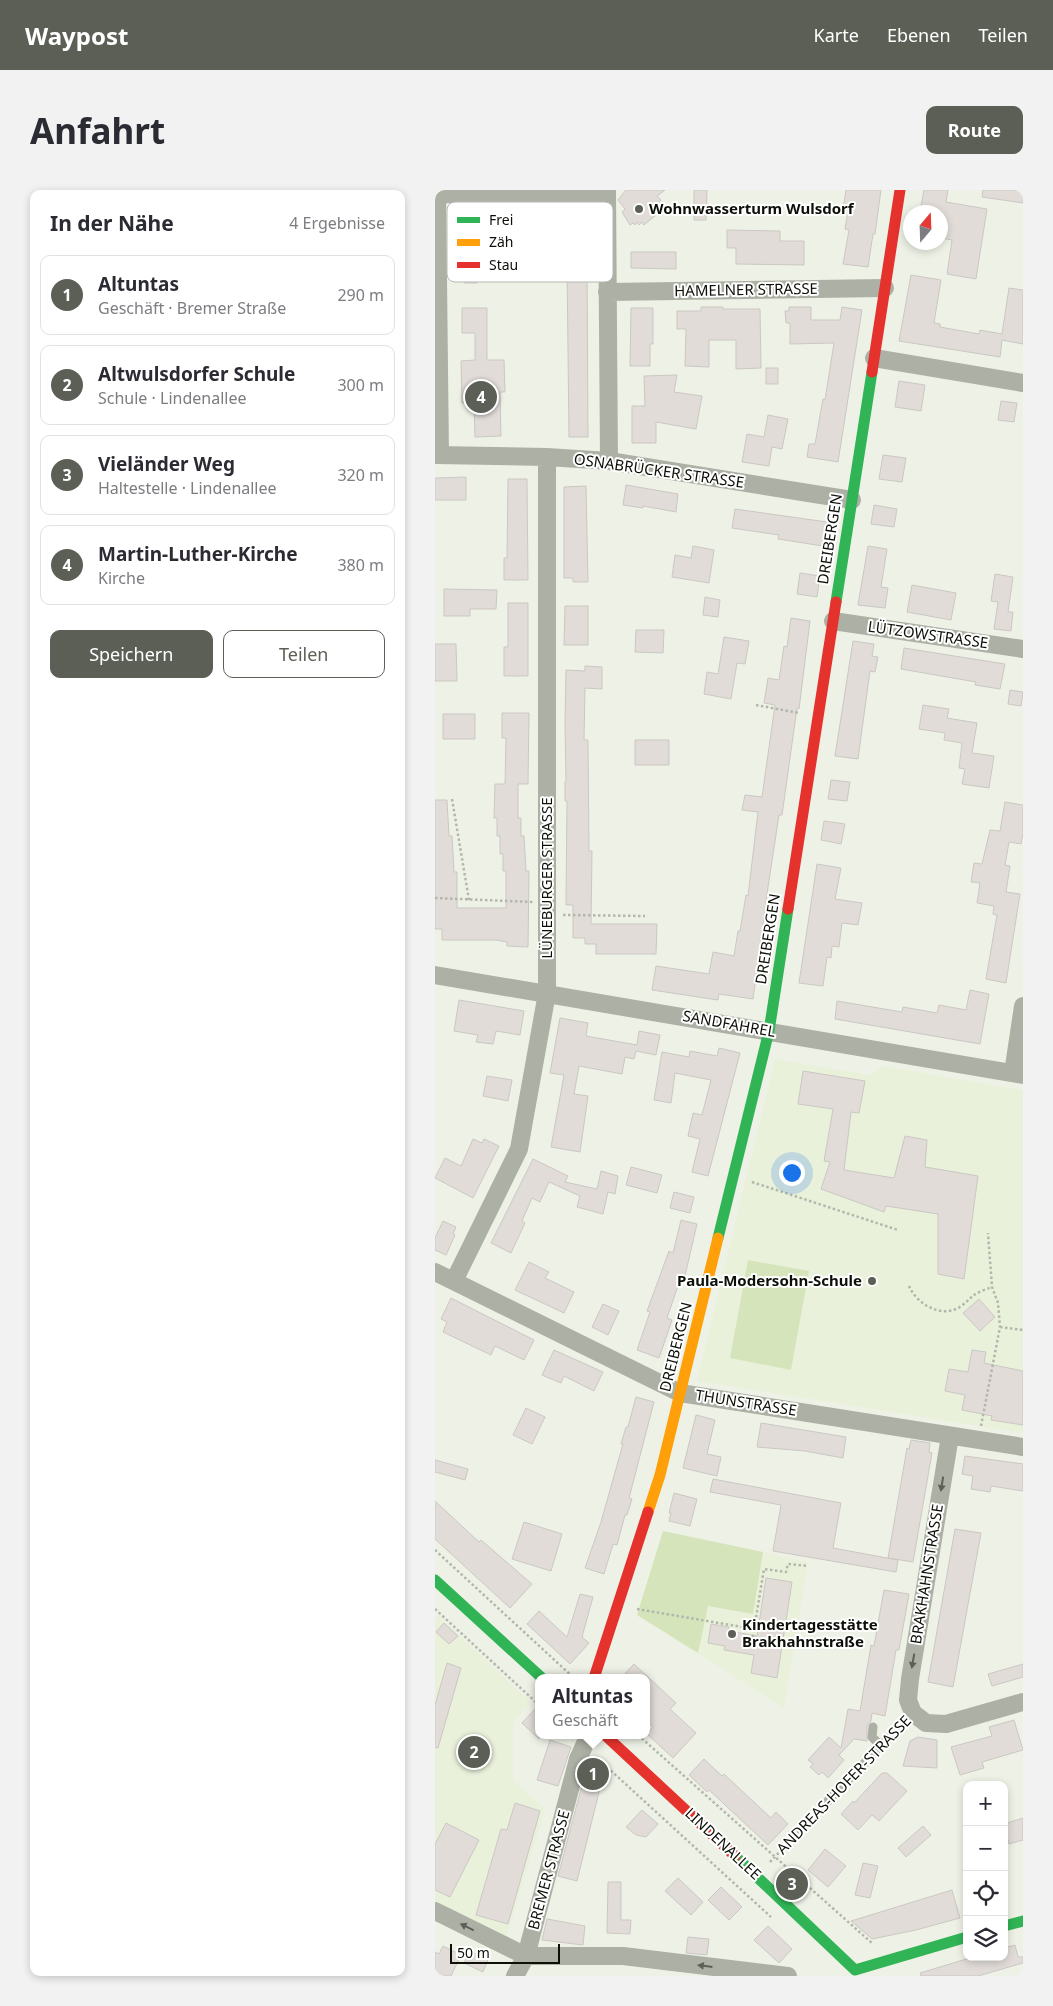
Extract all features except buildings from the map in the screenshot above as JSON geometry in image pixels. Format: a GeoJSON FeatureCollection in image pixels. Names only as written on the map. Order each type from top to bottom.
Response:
{"type":"FeatureCollection","features":[{"type":"Feature","properties":{"kind":"street","name":"DREIBERGEN"},"geometry":{"type":"LineString","coordinates":[[595,1674],[660,1475],[769,1031],[900,190]]}},
{"type":"Feature","properties":{"kind":"street"},"geometry":{"type":"LineString","coordinates":[[438,455],[436,193],[607,192]]}},
{"type":"Feature","properties":{"kind":"street"},"geometry":{"type":"LineString","coordinates":[[607,282],[609,461]]}},
{"type":"Feature","properties":{"kind":"street","name":"HAMELNER STRASSE"},"geometry":{"type":"LineString","coordinates":[[607,292],[885,288]]}},
{"type":"Feature","properties":{"kind":"street"},"geometry":{"type":"LineString","coordinates":[[874,358],[1023,383]]}},
{"type":"Feature","properties":{"kind":"street","name":"OSNABRÜCKER STRASSE"},"geometry":{"type":"LineString","coordinates":[[438,455],[547,457],[609,461],[852,500]]}},
{"type":"Feature","properties":{"kind":"street","name":"LÜNEBURGER STRASSE"},"geometry":{"type":"LineString","coordinates":[[454,1281],[519,1149],[547,993],[547,457]]}},
{"type":"Feature","properties":{"kind":"street","name":"LÜTZOWSTRASSE"},"geometry":{"type":"LineString","coordinates":[[833,621],[1023,649]]}},
{"type":"Feature","properties":{"kind":"street","name":"SANDFAHREL"},"geometry":{"type":"LineString","coordinates":[[435,974],[1018,1074]]}},
{"type":"Feature","properties":{"kind":"street"},"geometry":{"type":"LineString","coordinates":[[1018,1074],[1023,1006]]}},
{"type":"Feature","properties":{"kind":"street","name":"THUNSTRASSE"},"geometry":{"type":"LineString","coordinates":[[435,1272],[680,1393],[1023,1447]]}},
{"type":"Feature","properties":{"kind":"street","name":"BRAKHAHNSTRASSE"},"geometry":{"type":"LineString","coordinates":[[913,1713],[908,1700],[910,1679],[950,1436]]}},
{"type":"Feature","properties":{"kind":"street"},"geometry":{"type":"LineString","coordinates":[[435,1580],[538,1674]]}},
{"type":"Feature","properties":{"kind":"street","name":"ANDREAS-HOFER-STRASSE"},"geometry":{"type":"LineString","coordinates":[[913,1713],[926,1722],[946,1724],[1023,1702]]}},
{"type":"Feature","properties":{"kind":"street","name":"LINDENALLEE"},"geometry":{"type":"LineString","coordinates":[[609,1739],[757,1876],[853,1974]]}},
{"type":"Feature","properties":{"kind":"street","name":"BREMER STRASSE"},"geometry":{"type":"LineString","coordinates":[[515,1976],[526,1956],[578,1759],[587,1741]]}},
{"type":"Feature","properties":{"kind":"street"},"geometry":{"type":"LineString","coordinates":[[435,1911],[526,1956],[623,1956],[788,1976]]}},
{"type":"Feature","properties":{"kind":"street"},"geometry":{"type":"LineString","coordinates":[[1008,1925],[1023,1921]]}},
{"type":"Feature","properties":{"kind":"street"},"geometry":{"type":"LineString","coordinates":[[853,1974],[890,1959],[963,1938]]}},
{"type":"Feature","properties":{"kind":"lane","name":"ANDREAS-HOFER-STRASSE"},"geometry":{"type":"LineString","coordinates":[[822,1807],[913,1713]]}},
{"type":"Feature","properties":{"kind":"lane"},"geometry":{"type":"LineString","coordinates":[[873,1728],[872,1737],[881,1746]]}},
{"type":"Feature","properties":{"kind":"path"},"geometry":{"type":"LineString","coordinates":[[756,705],[818,717]]}},
{"type":"Feature","properties":{"kind":"path"},"geometry":{"type":"LineString","coordinates":[[452,799],[469,900]]}},
{"type":"Feature","properties":{"kind":"path"},"geometry":{"type":"LineString","coordinates":[[435,898],[645,916]]}},
{"type":"Feature","properties":{"kind":"path"},"geometry":{"type":"LineString","coordinates":[[734,1176],[898,1230]]}},
{"type":"Feature","properties":{"kind":"path"},"geometry":{"type":"LineString","coordinates":[[979,1440],[1000,1327],[998,1303],[992,1287],[987,1233]]}},
{"type":"Feature","properties":{"kind":"path"},"geometry":{"type":"LineString","coordinates":[[909,1286],[913,1296],[936,1310],[958,1308],[974,1295],[992,1287]]}},
{"type":"Feature","properties":{"kind":"path"},"geometry":{"type":"LineString","coordinates":[[1000,1327],[1023,1330]]}},
{"type":"Feature","properties":{"kind":"path"},"geometry":{"type":"LineString","coordinates":[[435,1550],[570,1674]]}},
{"type":"Feature","properties":{"kind":"path"},"geometry":{"type":"LineString","coordinates":[[752,1642],[764,1569],[786,1572],[788,1564],[807,1566]]}},
{"type":"Feature","properties":{"kind":"path"},"geometry":{"type":"LineString","coordinates":[[619,1606],[754,1629]]}},
{"type":"Feature","properties":{"kind":"path"},"geometry":{"type":"LineString","coordinates":[[435,1609],[535,1701]]}},
{"type":"Feature","properties":{"kind":"path"},"geometry":{"type":"LineString","coordinates":[[642,1739],[774,1858],[890,1959]]}},
{"type":"Feature","properties":{"kind":"path"},"geometry":{"type":"LineString","coordinates":[[587,1741],[776,1922]]}},
{"type":"Feature","properties":{"kind":"path","name":"ANDREAS-HOFER-STRASSE"},"geometry":{"type":"LineString","coordinates":[[757,1876],[822,1807]]}},
{"type":"Feature","properties":{"kind":"shaded area","name":"Paula-Modersohn-Schule"},"geometry":{"type":"Polygon","coordinates":[[[775,1059],[870,1075],[883,1066],[1023,1090],[1023,1433],[697,1381],[775,1059]]]}},
{"type":"Feature","properties":{"kind":"shaded area","name":"Kindertagesstätte Brakhahnstraße"},"geometry":{"type":"Polygon","coordinates":[[[663,1531],[808,1562],[784,1708],[637,1615],[663,1531]]]}},
{"type":"Feature","properties":{"kind":"shaded area"},"geometry":{"type":"Polygon","coordinates":[[[438,1615],[530,1702],[513,1723],[513,1780],[545,1809],[506,1938],[435,1902],[435,1619],[438,1615]]]}},
{"type":"Feature","properties":{"kind":"green space"},"geometry":{"type":"Polygon","coordinates":[[[748,1260],[809,1271],[791,1370],[730,1358],[748,1260]]]}},
{"type":"Feature","properties":{"kind":"green space"},"geometry":{"type":"Polygon","coordinates":[[[663,1531],[763,1552],[753,1614],[708,1606],[698,1653],[637,1615],[663,1531]]]}},
{"type":"Feature","properties":{"kind":"traffic: fast"},"geometry":{"type":"LineString","coordinates":[[836,602],[872,372]]}},
{"type":"Feature","properties":{"kind":"traffic: fast"},"geometry":{"type":"LineString","coordinates":[[718,1238],[769,1031],[788,909]]}},
{"type":"Feature","properties":{"kind":"traffic: fast"},"geometry":{"type":"LineString","coordinates":[[435,1580],[538,1674]]}},
{"type":"Feature","properties":{"kind":"traffic: fast"},"geometry":{"type":"LineString","coordinates":[[735,1856],[855,1970],[963,1938]]}},
{"type":"Feature","properties":{"kind":"traffic: fast"},"geometry":{"type":"LineString","coordinates":[[1008,1925],[1023,1921]]}},
{"type":"Feature","properties":{"kind":"traffic: slow"},"geometry":{"type":"LineString","coordinates":[[648,1512],[660,1475],[718,1238]]}},
{"type":"Feature","properties":{"kind":"traffic: jam"},"geometry":{"type":"LineString","coordinates":[[872,372],[900,190]]}},
{"type":"Feature","properties":{"kind":"traffic: jam"},"geometry":{"type":"LineString","coordinates":[[788,909],[836,602]]}},
{"type":"Feature","properties":{"kind":"traffic: jam"},"geometry":{"type":"LineString","coordinates":[[595,1674],[648,1512]]}},
{"type":"Feature","properties":{"kind":"traffic: jam"},"geometry":{"type":"LineString","coordinates":[[609,1739],[735,1856]]}},
{"type":"Feature","properties":{"kind":"place","name":"Wohnwasserturm Wulsdorf"},"geometry":{"type":"Point","coordinates":[639,209]}},
{"type":"Feature","properties":{"kind":"place","name":"Martin-Luther-Kirche"},"geometry":{"type":"Point","coordinates":[481,397]}},
{"type":"Feature","properties":{"kind":"place","name":"Paula-Modersohn-Schule"},"geometry":{"type":"Point","coordinates":[872,1281]}},
{"type":"Feature","properties":{"kind":"place","name":"Kindertagesstätte Brakhahnstraße"},"geometry":{"type":"Point","coordinates":[732,1634]}},
{"type":"Feature","properties":{"kind":"place","name":"Altwulsdorfer Schule"},"geometry":{"type":"Point","coordinates":[474,1752]}},
{"type":"Feature","properties":{"kind":"place","name":"Altuntas"},"geometry":{"type":"Point","coordinates":[593,1774]}},
{"type":"Feature","properties":{"kind":"place","name":"Vieländer Weg"},"geometry":{"type":"Point","coordinates":[792,1884]}}]}
